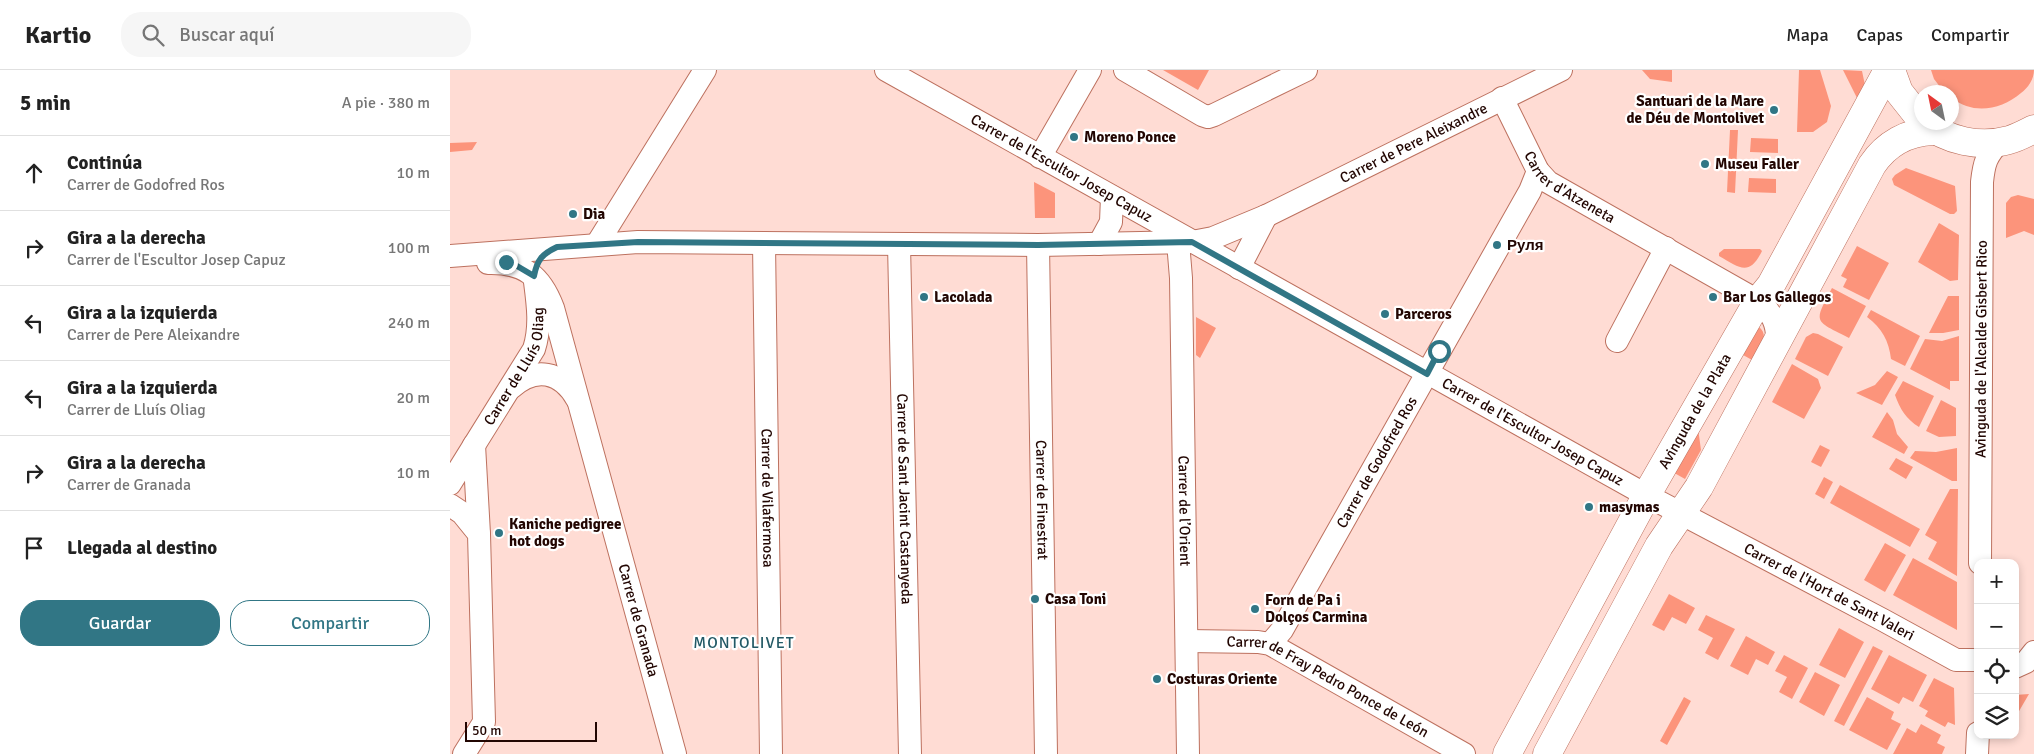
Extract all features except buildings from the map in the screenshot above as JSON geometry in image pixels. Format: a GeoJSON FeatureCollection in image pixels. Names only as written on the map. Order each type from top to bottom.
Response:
{"type":"FeatureCollection","features":[{"type":"Feature","properties":{"kind":"main road"},"geometry":{"type":"LineString","coordinates":[[1889,70],[1899,92],[1914,110]]}},
{"type":"Feature","properties":{"kind":"main road","name":"Avinguda de la Plata"},"geometry":{"type":"LineString","coordinates":[[1507,754],[1646,495],[1758,301],[1771,285],[1889,70]]}},
{"type":"Feature","properties":{"kind":"main road"},"geometry":{"type":"LineString","coordinates":[[1934,130],[1946,137],[1977,143],[2004,141],[2034,129]]}},
{"type":"Feature","properties":{"kind":"main road"},"geometry":{"type":"LineString","coordinates":[[1548,754],[1659,546],[1699,487],[1880,153],[1918,130]]}},
{"type":"Feature","properties":{"kind":"main road"},"geometry":{"type":"LineString","coordinates":[[2004,141],[2034,152]]}},
{"type":"Feature","properties":{"kind":"street"},"geometry":{"type":"LineString","coordinates":[[597,244],[705,70]]}},
{"type":"Feature","properties":{"kind":"street","name":"Carrer de l'Escultor Josep Capuz"},"geometry":{"type":"LineString","coordinates":[[886,70],[1112,197],[1193,245],[1240,268],[1427,374],[1682,514]]}},
{"type":"Feature","properties":{"kind":"street"},"geometry":{"type":"LineString","coordinates":[[1040,157],[1090,70]]}},
{"type":"Feature","properties":{"kind":"street"},"geometry":{"type":"LineString","coordinates":[[1125,70],[1208,117],[1306,70]]}},
{"type":"Feature","properties":{"kind":"street","name":"Carrer de Pere Aleixandre"},"geometry":{"type":"LineString","coordinates":[[450,256],[638,242],[1193,245],[1266,216],[1561,70]]}},
{"type":"Feature","properties":{"kind":"street","name":"Carrer d'Atzeneta"},"geometry":{"type":"LineString","coordinates":[[1502,98],[1538,171],[1553,185],[1758,301],[1768,309],[1774,319],[1777,342]]}},
{"type":"Feature","properties":{"kind":"street","name":"Avinguda de l'Alcalde Gisbert Rico"},"geometry":{"type":"LineString","coordinates":[[1980,559],[1983,164],[1990,152],[2004,141]]}},
{"type":"Feature","properties":{"kind":"street","name":"Carrer de Godofred Ros"},"geometry":{"type":"LineString","coordinates":[[1270,644],[1282,630],[1530,191],[1538,171]]}},
{"type":"Feature","properties":{"kind":"street"},"geometry":{"type":"LineString","coordinates":[[1099,244],[1111,222],[1112,197]]}},
{"type":"Feature","properties":{"kind":"street"},"geometry":{"type":"LineString","coordinates":[[1240,268],[1266,216]]}},
{"type":"Feature","properties":{"kind":"street","name":"Carrer de Vilafermosa"},"geometry":{"type":"LineString","coordinates":[[764,243],[771,754]]}},
{"type":"Feature","properties":{"kind":"street","name":"Carrer de Sant Jacint Castanyeda"},"geometry":{"type":"LineString","coordinates":[[898,244],[910,754]]}},
{"type":"Feature","properties":{"kind":"street","name":"Carrer de Finestrat"},"geometry":{"type":"LineString","coordinates":[[1038,245],[1046,754]]}},
{"type":"Feature","properties":{"kind":"street"},"geometry":{"type":"LineString","coordinates":[[1180,267],[1191,257],[1193,245]]}},
{"type":"Feature","properties":{"kind":"street","name":"Carrer de l’Orient"},"geometry":{"type":"LineString","coordinates":[[1188,754],[1180,267],[1193,245]]}},
{"type":"Feature","properties":{"kind":"street","name":"Carrer de Lluís Oliag"},"geometry":{"type":"LineString","coordinates":[[450,484],[526,363],[538,335],[538,311],[534,276],[536,266],[544,253],[557,247]]}},
{"type":"Feature","properties":{"kind":"street"},"geometry":{"type":"LineString","coordinates":[[1617,341],[1666,248]]}},
{"type":"Feature","properties":{"kind":"street","name":"Carrer de Granada"},"geometry":{"type":"LineString","coordinates":[[450,263],[506,262],[534,276],[549,298],[675,754]]}},
{"type":"Feature","properties":{"kind":"street","name":"Carrer de Granada"},"geometry":{"type":"LineString","coordinates":[[508,392],[528,376],[540,374],[563,380],[578,400]]}},
{"type":"Feature","properties":{"kind":"street"},"geometry":{"type":"LineString","coordinates":[[464,754],[484,722],[479,534],[474,445]]}},
{"type":"Feature","properties":{"kind":"street"},"geometry":{"type":"LineString","coordinates":[[450,505],[471,521],[479,534]]}},
{"type":"Feature","properties":{"kind":"street","name":"Carrer de l'Hort de Sant Valeri"},"geometry":{"type":"LineString","coordinates":[[1682,514],[1956,660],[1974,660]]}},
{"type":"Feature","properties":{"kind":"street","name":"Carrer de Fray Pedro Ponce de León"},"geometry":{"type":"LineString","coordinates":[[1187,641],[1258,642],[1270,644],[1464,754]]}},
{"type":"Feature","properties":{"kind":"street"},"geometry":{"type":"LineString","coordinates":[[2019,665],[2026,662],[2034,652]]}},
{"type":"Feature","properties":{"kind":"street"},"geometry":{"type":"LineString","coordinates":[[1977,754],[1978,739]]}},
{"type":"Feature","properties":{"kind":"shaded area"},"geometry":{"type":"Polygon","coordinates":[[[1163,70],[1209,70],[1198,90],[1163,70]]]}},
{"type":"Feature","properties":{"kind":"shaded area"},"geometry":{"type":"Polygon","coordinates":[[[1642,70],[1672,70],[1672,82],[1650,79],[1642,70]]]}},
{"type":"Feature","properties":{"kind":"shaded area"},"geometry":{"type":"Polygon","coordinates":[[[1799,70],[1820,70],[1831,106],[1827,122],[1813,132],[1797,132],[1799,70]]]}},
{"type":"Feature","properties":{"kind":"shaded area"},"geometry":{"type":"Polygon","coordinates":[[[1843,70],[1862,71],[1866,90],[1861,106],[1843,70]]]}},
{"type":"Feature","properties":{"kind":"shaded area"},"geometry":{"type":"Polygon","coordinates":[[[1931,70],[2034,70],[2032,80],[2024,91],[2005,103],[1987,108],[1969,107],[1960,103],[1959,85],[1939,85],[1931,70]]]}},
{"type":"Feature","properties":{"kind":"shaded area"},"geometry":{"type":"Polygon","coordinates":[[[1730,130],[1738,130],[1735,193],[1727,192],[1730,130]]]}},
{"type":"Feature","properties":{"kind":"shaded area"},"geometry":{"type":"Polygon","coordinates":[[[1751,138],[1778,139],[1778,153],[1750,152],[1751,138]]]}},
{"type":"Feature","properties":{"kind":"shaded area"},"geometry":{"type":"Polygon","coordinates":[[[477,142],[472,150],[450,152],[450,143],[477,142]]]}},
{"type":"Feature","properties":{"kind":"shaded area"},"geometry":{"type":"Polygon","coordinates":[[[1906,168],[1955,186],[1957,211],[1954,214],[1950,214],[1894,185],[1892,179],[1906,168]]]}},
{"type":"Feature","properties":{"kind":"shaded area"},"geometry":{"type":"Polygon","coordinates":[[[1749,178],[1776,179],[1776,193],[1748,192],[1749,178]]]}},
{"type":"Feature","properties":{"kind":"shaded area"},"geometry":{"type":"Polygon","coordinates":[[[1034,182],[1055,193],[1055,218],[1035,218],[1034,182]]]}},
{"type":"Feature","properties":{"kind":"shaded area"},"geometry":{"type":"Polygon","coordinates":[[[2018,195],[2034,199],[2034,235],[2024,231],[2006,238],[2006,203],[2011,197],[2018,195]]]}},
{"type":"Feature","properties":{"kind":"shaded area"},"geometry":{"type":"Polygon","coordinates":[[[1939,223],[1959,235],[1958,280],[1950,281],[1918,262],[1939,223]]]}},
{"type":"Feature","properties":{"kind":"shaded area"},"geometry":{"type":"Polygon","coordinates":[[[1857,246],[1889,263],[1869,300],[1843,287],[1847,279],[1841,276],[1857,246]]]}},
{"type":"Feature","properties":{"kind":"shaded area"},"geometry":{"type":"Polygon","coordinates":[[[1724,249],[1760,249],[1762,251],[1753,264],[1744,268],[1738,267],[1719,256],[1719,253],[1724,249]]]}},
{"type":"Feature","properties":{"kind":"shaded area"},"geometry":{"type":"Polygon","coordinates":[[[1832,288],[1866,306],[1849,338],[1829,328],[1820,320],[1822,308],[1832,288]]]}},
{"type":"Feature","properties":{"kind":"shaded area"},"geometry":{"type":"Polygon","coordinates":[[[1948,296],[1959,296],[1959,330],[1929,333],[1948,296]]]}},
{"type":"Feature","properties":{"kind":"shaded area"},"geometry":{"type":"Polygon","coordinates":[[[1871,310],[1920,336],[1905,366],[1891,359],[1889,346],[1884,335],[1867,317],[1871,310]]]}},
{"type":"Feature","properties":{"kind":"shaded area"},"geometry":{"type":"Polygon","coordinates":[[[1196,317],[1216,328],[1200,358],[1196,355],[1196,317]]]}},
{"type":"Feature","properties":{"kind":"shaded area"},"geometry":{"type":"Polygon","coordinates":[[[1759,327],[1764,335],[1764,339],[1752,360],[1736,351],[1759,327]]]}},
{"type":"Feature","properties":{"kind":"shaded area"},"geometry":{"type":"Polygon","coordinates":[[[1813,333],[1843,347],[1828,376],[1795,359],[1806,337],[1813,333]]]}},
{"type":"Feature","properties":{"kind":"shaded area"},"geometry":{"type":"Polygon","coordinates":[[[1959,336],[1959,381],[1950,381],[1950,390],[1910,369],[1925,339],[1942,341],[1959,336]]]}},
{"type":"Feature","properties":{"kind":"shaded area"},"geometry":{"type":"Polygon","coordinates":[[[1792,364],[1818,379],[1821,388],[1804,419],[1772,402],[1792,364]]]}},
{"type":"Feature","properties":{"kind":"shaded area"},"geometry":{"type":"Polygon","coordinates":[[[1887,371],[1898,377],[1882,405],[1856,393],[1875,385],[1887,371]]]}},
{"type":"Feature","properties":{"kind":"shaded area"},"geometry":{"type":"Polygon","coordinates":[[[1903,381],[1934,396],[1919,427],[1910,421],[1904,413],[1895,395],[1903,381]]]}},
{"type":"Feature","properties":{"kind":"shaded area"},"geometry":{"type":"Polygon","coordinates":[[[1941,400],[1956,408],[1956,436],[1939,437],[1926,431],[1941,400]]]}},
{"type":"Feature","properties":{"kind":"shaded area"},"geometry":{"type":"Polygon","coordinates":[[[1887,412],[1893,420],[1897,434],[1908,447],[1904,454],[1872,437],[1887,412]]]}},
{"type":"Feature","properties":{"kind":"shaded area"},"geometry":{"type":"Polygon","coordinates":[[[1697,421],[1701,450],[1685,479],[1669,470],[1697,421]]]}},
{"type":"Feature","properties":{"kind":"shaded area"},"geometry":{"type":"Polygon","coordinates":[[[1820,445],[1830,450],[1821,467],[1811,462],[1820,445]]]}},
{"type":"Feature","properties":{"kind":"shaded area"},"geometry":{"type":"Polygon","coordinates":[[[1957,448],[1957,481],[1952,481],[1910,458],[1915,451],[1936,452],[1957,448]]]}},
{"type":"Feature","properties":{"kind":"shaded area"},"geometry":{"type":"Polygon","coordinates":[[[1896,458],[1913,467],[1906,479],[1889,469],[1896,458]]]}},
{"type":"Feature","properties":{"kind":"shaded area"},"geometry":{"type":"Polygon","coordinates":[[[1824,477],[1833,482],[1824,499],[1815,494],[1824,477]]]}},
{"type":"Feature","properties":{"kind":"shaded area"},"geometry":{"type":"Polygon","coordinates":[[[1840,485],[1920,529],[1910,547],[1830,503],[1840,485]]]}},
{"type":"Feature","properties":{"kind":"shaded area"},"geometry":{"type":"Polygon","coordinates":[[[1950,489],[1958,489],[1957,576],[1928,559],[1937,542],[1925,535],[1950,489]]]}},
{"type":"Feature","properties":{"kind":"shaded area"},"geometry":{"type":"Polygon","coordinates":[[[1885,543],[1906,555],[1885,592],[1864,580],[1885,543]]]}},
{"type":"Feature","properties":{"kind":"shaded area"},"geometry":{"type":"Polygon","coordinates":[[[1913,558],[1957,582],[1957,630],[1893,595],[1913,558]]]}},
{"type":"Feature","properties":{"kind":"shaded area"},"geometry":{"type":"Polygon","coordinates":[[[1669,594],[1695,608],[1686,624],[1672,617],[1664,631],[1652,625],[1669,594]]]}},
{"type":"Feature","properties":{"kind":"shaded area"},"geometry":{"type":"Polygon","coordinates":[[[1706,615],[1735,629],[1718,660],[1705,653],[1713,638],[1698,630],[1706,615]]]}},
{"type":"Feature","properties":{"kind":"shaded area"},"geometry":{"type":"Polygon","coordinates":[[[1839,628],[1864,642],[1845,678],[1819,665],[1839,628]]]}},
{"type":"Feature","properties":{"kind":"shaded area"},"geometry":{"type":"Polygon","coordinates":[[[1746,636],[1775,652],[1768,665],[1756,659],[1748,675],[1730,666],[1746,636]]]}},
{"type":"Feature","properties":{"kind":"shaded area"},"geometry":{"type":"Polygon","coordinates":[[[1873,646],[1883,651],[1844,726],[1834,721],[1873,646]]]}},
{"type":"Feature","properties":{"kind":"shaded area"},"geometry":{"type":"Polygon","coordinates":[[[1784,655],[1808,668],[1792,699],[1779,692],[1787,677],[1775,671],[1784,655]]]}},
{"type":"Feature","properties":{"kind":"shaded area"},"geometry":{"type":"Polygon","coordinates":[[[1889,655],[1927,675],[1913,702],[1903,697],[1899,704],[1871,689],[1889,655]]]}},
{"type":"Feature","properties":{"kind":"shaded area"},"geometry":{"type":"Polygon","coordinates":[[[1815,672],[1840,685],[1824,716],[1799,702],[1815,672]]]}},
{"type":"Feature","properties":{"kind":"shaded area"},"geometry":{"type":"Polygon","coordinates":[[[1934,678],[1954,688],[1955,725],[1948,722],[1945,727],[1925,716],[1928,711],[1919,706],[1934,678]]]}},
{"type":"Feature","properties":{"kind":"shaded area"},"geometry":{"type":"Polygon","coordinates":[[[2029,694],[2019,711],[2019,695],[2029,694]]]}},
{"type":"Feature","properties":{"kind":"shaded area"},"geometry":{"type":"Polygon","coordinates":[[[1684,697],[1691,701],[1667,745],[1660,741],[1684,697]]]}},
{"type":"Feature","properties":{"kind":"shaded area"},"geometry":{"type":"Polygon","coordinates":[[[1867,697],[1894,712],[1891,719],[1901,724],[1887,750],[1849,730],[1867,697]]]}},
{"type":"Feature","properties":{"kind":"shaded area"},"geometry":{"type":"Polygon","coordinates":[[[1921,724],[1941,735],[1937,743],[1945,747],[1942,754],[1893,754],[1907,728],[1916,733],[1921,724]]]}},
{"type":"Feature","properties":{"kind":"place","name":"Santuari de la Mare de Déu de Montolivet"},"geometry":{"type":"Point","coordinates":[1774,110]}},
{"type":"Feature","properties":{"kind":"place","name":"Moreno Ponce"},"geometry":{"type":"Point","coordinates":[1074,137]}},
{"type":"Feature","properties":{"kind":"place","name":"Museu Faller"},"geometry":{"type":"Point","coordinates":[1705,164]}},
{"type":"Feature","properties":{"kind":"place","name":"Dia"},"geometry":{"type":"Point","coordinates":[573,214]}},
{"type":"Feature","properties":{"kind":"place","name":"Руля"},"geometry":{"type":"Point","coordinates":[1497,245]}},
{"type":"Feature","properties":{"kind":"place","name":"Lacolada"},"geometry":{"type":"Point","coordinates":[924,297]}},
{"type":"Feature","properties":{"kind":"place","name":"Bar Los Gallegos"},"geometry":{"type":"Point","coordinates":[1713,297]}},
{"type":"Feature","properties":{"kind":"place","name":"Parceros"},"geometry":{"type":"Point","coordinates":[1385,314]}},
{"type":"Feature","properties":{"kind":"place","name":"masymas"},"geometry":{"type":"Point","coordinates":[1589,507]}},
{"type":"Feature","properties":{"kind":"place","name":"Kaniche pedigree hot dogs"},"geometry":{"type":"Point","coordinates":[499,533]}},
{"type":"Feature","properties":{"kind":"place","name":"Casa Toni"},"geometry":{"type":"Point","coordinates":[1035,599]}},
{"type":"Feature","properties":{"kind":"place","name":"Forn de Pa i Dolços Carmina"},"geometry":{"type":"Point","coordinates":[1255,609]}},
{"type":"Feature","properties":{"kind":"place","name":"Costuras Oriente"},"geometry":{"type":"Point","coordinates":[1157,679]}},
{"type":"Feature","properties":{"kind":"district","name":"MONTOLIVET"},"geometry":{"type":"Point","coordinates":[744,643]}},
{"type":"Feature","properties":{"kind":"route"},"geometry":{"type":"LineString","coordinates":[[506,262],[526,270],[534,276],[540,257],[557,247],[638,242],[1038,245],[1192,242],[1427,374],[1439,351]]}}]}
